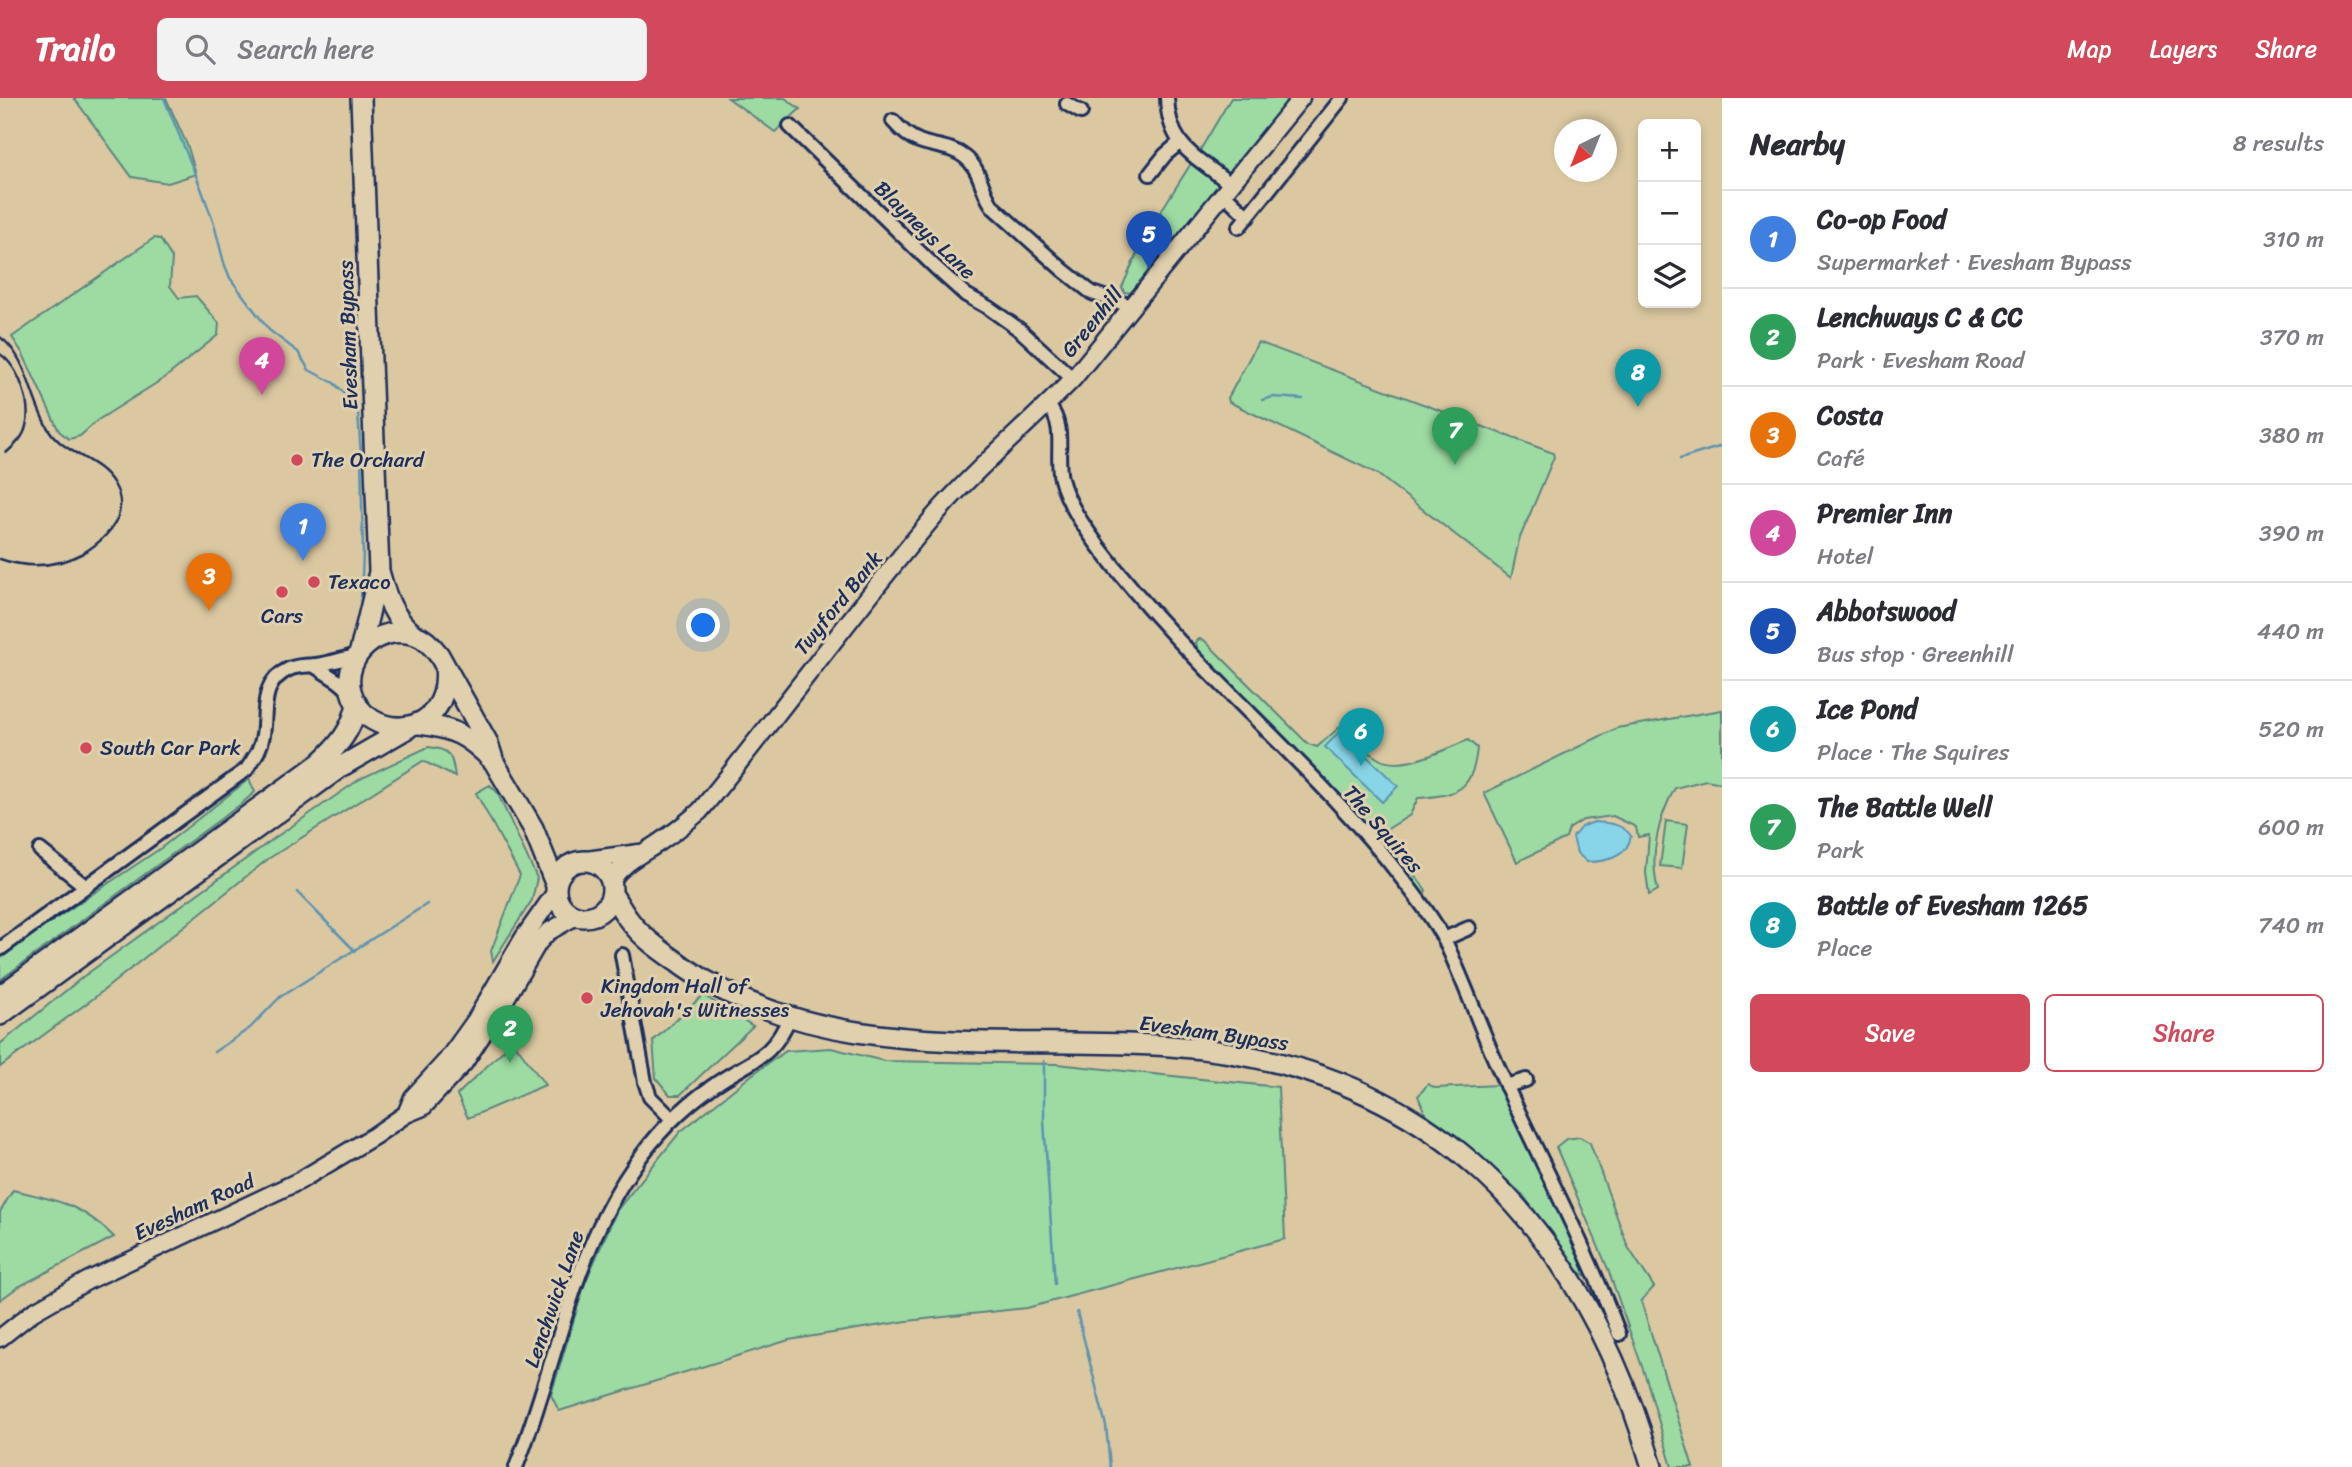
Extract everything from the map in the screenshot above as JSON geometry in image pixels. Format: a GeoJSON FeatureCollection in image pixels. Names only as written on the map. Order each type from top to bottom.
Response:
{"type":"FeatureCollection","features":[{"type":"Feature","properties":{"kind":"highway","name":"Evesham Bypass"},"geometry":{"type":"LineString","coordinates":[[359,652],[379,571],[361,98]]}},
{"type":"Feature","properties":{"kind":"highway"},"geometry":{"type":"LineString","coordinates":[[379,547],[386,559],[389,581],[397,603],[410,620],[431,633],[446,647],[460,691]]}},
{"type":"Feature","properties":{"kind":"highway","name":"Evesham Bypass"},"geometry":{"type":"LineString","coordinates":[[379,571],[390,605],[402,625],[413,634]]}},
{"type":"Feature","properties":{"kind":"highway"},"geometry":{"type":"LineString","coordinates":[[0,996],[320,763],[346,735],[354,718],[350,678],[359,652],[373,639],[383,635],[413,634],[433,648],[445,666],[488,743],[494,762],[533,828],[561,906],[586,916],[604,909],[612,888],[600,865],[580,861],[533,828]]}},
{"type":"Feature","properties":{"kind":"highway"},"geometry":{"type":"LineString","coordinates":[[0,1015],[342,766],[415,725],[439,705],[445,693],[445,666]]}},
{"type":"Feature","properties":{"kind":"highway"},"geometry":{"type":"LineString","coordinates":[[354,698],[377,722],[390,726],[444,727],[456,731],[494,762]]}},
{"type":"Feature","properties":{"kind":"highway"},"geometry":{"type":"LineString","coordinates":[[555,888],[563,869],[580,861]]}},
{"type":"Feature","properties":{"kind":"highway","name":"Evesham Bypass"},"geometry":{"type":"LineString","coordinates":[[612,888],[634,927],[702,979],[731,995],[824,1026],[942,1042],[1173,1046],[1237,1054],[1296,1067],[1384,1101],[1423,1125],[1482,1171],[1512,1201],[1559,1260],[1604,1338],[1637,1415],[1652,1467]]}},
{"type":"Feature","properties":{"kind":"highway","name":"Evesham Bypass"},"geometry":{"type":"LineString","coordinates":[[586,916],[634,927]]}},
{"type":"Feature","properties":{"kind":"main road","name":"Greenhill"},"geometry":{"type":"LineString","coordinates":[[1073,379],[1301,98]]}},
{"type":"Feature","properties":{"kind":"main road","name":"Twyford Bank"},"geometry":{"type":"LineString","coordinates":[[612,888],[622,867],[639,853],[662,841],[700,811],[936,515],[1010,437],[1048,405],[1073,379]]}},
{"type":"Feature","properties":{"kind":"main road","name":"Twyford Bank"},"geometry":{"type":"LineString","coordinates":[[580,861],[639,853]]}},
{"type":"Feature","properties":{"kind":"main road","name":"Evesham Road"},"geometry":{"type":"LineString","coordinates":[[406,1114],[414,1097],[447,1060],[475,1021],[555,888]]}},
{"type":"Feature","properties":{"kind":"main road","name":"Evesham Road"},"geometry":{"type":"LineString","coordinates":[[0,1338],[33,1312],[87,1281],[299,1181],[406,1114],[423,1107],[450,1079],[481,1038],[538,943],[554,928],[586,916]]}},
{"type":"Feature","properties":{"kind":"street"},"geometry":{"type":"LineString","coordinates":[[1167,98],[1171,129],[1179,143],[1227,189],[1243,222],[1342,98]]}},
{"type":"Feature","properties":{"kind":"street"},"geometry":{"type":"LineString","coordinates":[[892,121],[912,138],[952,150],[965,157],[974,166],[989,203],[994,208],[1086,288],[1107,299],[1131,306]]}},
{"type":"Feature","properties":{"kind":"street","name":"Blayneys Lane"},"geometry":{"type":"LineString","coordinates":[[790,126],[934,267],[966,295],[1020,330],[1073,379]]}},
{"type":"Feature","properties":{"kind":"street"},"geometry":{"type":"LineString","coordinates":[[1150,174],[1179,143]]}},
{"type":"Feature","properties":{"kind":"street","name":"The Squires"},"geometry":{"type":"LineString","coordinates":[[1048,405],[1057,417],[1060,427],[1058,451],[1061,480],[1098,545],[1174,636],[1367,836],[1419,901],[1444,939],[1506,1086],[1544,1163],[1619,1334]]}},
{"type":"Feature","properties":{"kind":"street"},"geometry":{"type":"LineString","coordinates":[[0,949],[247,769],[258,754],[264,734],[265,698],[275,680],[290,668],[313,665],[359,652]]}},
{"type":"Feature","properties":{"kind":"street"},"geometry":{"type":"LineString","coordinates":[[313,665],[338,681],[354,698]]}},
{"type":"Feature","properties":{"kind":"street"},"geometry":{"type":"LineString","coordinates":[[40,850],[85,886]]}},
{"type":"Feature","properties":{"kind":"street"},"geometry":{"type":"LineString","coordinates":[[1444,939],[1469,928]]}},
{"type":"Feature","properties":{"kind":"street"},"geometry":{"type":"LineString","coordinates":[[622,955],[645,1082],[650,1097],[672,1119]]}},
{"type":"Feature","properties":{"kind":"street","name":"Lenchwick Lane"},"geometry":{"type":"LineString","coordinates":[[516,1467],[532,1427],[578,1275],[599,1225],[631,1170],[672,1119],[713,1086],[769,1052],[783,1033],[790,1016]]}},
{"type":"Feature","properties":{"kind":"street"},"geometry":{"type":"LineString","coordinates":[[1506,1086],[1526,1080]]}},
{"type":"Feature","properties":{"kind":"green space"},"geometry":{"type":"Polygon","coordinates":[[[74,98],[166,98],[188,147],[196,174],[168,183],[132,177],[74,98]]]}},
{"type":"Feature","properties":{"kind":"green space"},"geometry":{"type":"Polygon","coordinates":[[[728,98],[785,98],[800,109],[775,132],[728,98]]]}},
{"type":"Feature","properties":{"kind":"green space"},"geometry":{"type":"Polygon","coordinates":[[[1231,98],[1292,98],[1229,177],[1199,152],[1231,98]]]}},
{"type":"Feature","properties":{"kind":"green space"},"geometry":{"type":"Polygon","coordinates":[[[1192,162],[1221,186],[1138,289],[1132,293],[1124,292],[1122,287],[1144,238],[1192,162]]]}},
{"type":"Feature","properties":{"kind":"green space"},"geometry":{"type":"Polygon","coordinates":[[[154,238],[160,239],[172,258],[170,286],[179,298],[196,296],[219,323],[218,335],[166,377],[98,420],[80,436],[69,439],[59,431],[23,354],[12,337],[154,238]]]}},
{"type":"Feature","properties":{"kind":"green space"},"geometry":{"type":"Polygon","coordinates":[[[1258,342],[1553,453],[1554,457],[1519,540],[1511,578],[1376,473],[1229,402],[1228,398],[1258,342]]]}},
{"type":"Feature","properties":{"kind":"green space"},"geometry":{"type":"Polygon","coordinates":[[[1199,639],[1204,640],[1308,744],[1317,747],[1342,725],[1369,752],[1388,762],[1399,763],[1424,758],[1468,740],[1477,748],[1472,774],[1461,788],[1443,795],[1418,798],[1410,815],[1386,830],[1386,838],[1426,890],[1424,896],[1421,896],[1327,783],[1198,653],[1196,642],[1199,639]]]}},
{"type":"Feature","properties":{"kind":"green space"},"geometry":{"type":"Polygon","coordinates":[[[1722,710],[1722,783],[1706,780],[1675,788],[1664,812],[1657,838],[1654,864],[1658,890],[1649,895],[1646,873],[1649,835],[1638,837],[1636,827],[1613,816],[1583,820],[1569,829],[1566,838],[1517,862],[1484,793],[1617,728],[1722,710]]]}},
{"type":"Feature","properties":{"kind":"green space"},"geometry":{"type":"Polygon","coordinates":[[[428,747],[442,750],[449,755],[455,777],[423,761],[268,859],[94,998],[0,1067],[0,1044],[84,976],[360,779],[428,747]]]}},
{"type":"Feature","properties":{"kind":"green space"},"geometry":{"type":"Polygon","coordinates":[[[249,779],[255,792],[241,804],[0,980],[0,956],[161,848],[249,779]]]}},
{"type":"Feature","properties":{"kind":"green space"},"geometry":{"type":"Polygon","coordinates":[[[490,785],[497,792],[537,878],[532,900],[493,961],[491,951],[520,875],[476,793],[490,785]]]}},
{"type":"Feature","properties":{"kind":"green space"},"geometry":{"type":"Polygon","coordinates":[[[1666,821],[1688,824],[1682,868],[1660,866],[1666,821]]]}},
{"type":"Feature","properties":{"kind":"green space"},"geometry":{"type":"Polygon","coordinates":[[[703,995],[753,1026],[680,1095],[670,1095],[656,1078],[653,1041],[703,995]]]}},
{"type":"Feature","properties":{"kind":"green space"},"geometry":{"type":"Polygon","coordinates":[[[513,1041],[545,1085],[468,1118],[457,1095],[513,1041]]]}},
{"type":"Feature","properties":{"kind":"green space"},"geometry":{"type":"Polygon","coordinates":[[[831,1048],[884,1061],[1057,1064],[1278,1087],[1285,1239],[1027,1308],[907,1321],[789,1340],[559,1411],[551,1395],[585,1283],[617,1210],[680,1132],[753,1074],[786,1051],[831,1048]]]}},
{"type":"Feature","properties":{"kind":"green space"},"geometry":{"type":"Polygon","coordinates":[[[1428,1084],[1435,1088],[1498,1085],[1592,1281],[1577,1269],[1523,1195],[1457,1136],[1425,1113],[1418,1096],[1428,1084]]]}},
{"type":"Feature","properties":{"kind":"green space"},"geometry":{"type":"Polygon","coordinates":[[[1580,1137],[1590,1143],[1628,1247],[1654,1287],[1641,1301],[1693,1467],[1672,1467],[1647,1381],[1608,1269],[1556,1147],[1566,1139],[1580,1137]]]}},
{"type":"Feature","properties":{"kind":"green space"},"geometry":{"type":"Polygon","coordinates":[[[13,1190],[79,1210],[114,1237],[18,1287],[0,1300],[0,1212],[13,1190]]]}},
{"type":"Feature","properties":{"kind":"water"},"geometry":{"type":"Polygon","coordinates":[[[1340,731],[1398,786],[1382,802],[1325,747],[1340,731]]]}},
{"type":"Feature","properties":{"kind":"water"},"geometry":{"type":"Polygon","coordinates":[[[1594,822],[1614,824],[1631,836],[1620,854],[1608,860],[1587,862],[1577,853],[1573,837],[1581,827],[1594,822]]]}},
{"type":"Feature","properties":{"kind":"waterway"},"geometry":{"type":"LineString","coordinates":[[164,98],[201,188],[230,278],[269,330],[298,352],[309,370],[334,383],[355,404],[361,455],[361,601]]}},
{"type":"Feature","properties":{"kind":"waterway"},"geometry":{"type":"LineString","coordinates":[[1262,400],[1273,397],[1303,399]]}},
{"type":"Feature","properties":{"kind":"waterway"},"geometry":{"type":"LineString","coordinates":[[1680,459],[1722,446]]}},
{"type":"Feature","properties":{"kind":"waterway"},"geometry":{"type":"LineString","coordinates":[[297,892],[355,951]]}},
{"type":"Feature","properties":{"kind":"waterway"},"geometry":{"type":"LineString","coordinates":[[214,1052],[250,1028],[280,997],[427,904]]}},
{"type":"Feature","properties":{"kind":"waterway"},"geometry":{"type":"LineString","coordinates":[[1044,1061],[1044,1121],[1055,1284]]}},
{"type":"Feature","properties":{"kind":"waterway"},"geometry":{"type":"LineString","coordinates":[[1077,1312],[1106,1426],[1110,1467]]}},
{"type":"Feature","properties":{"kind":"railway"},"geometry":{"type":"LineString","coordinates":[[0,337],[17,356],[49,430],[64,445],[108,475],[119,495],[120,507],[111,529],[100,541],[75,557],[46,565],[0,559]]}},
{"type":"Feature","properties":{"kind":"railway"},"geometry":{"type":"LineString","coordinates":[[0,354],[18,377],[27,407],[23,434],[6,453]]}},
{"type":"Feature","properties":{"kind":"place","name":"Abbotswood"},"geometry":{"type":"Point","coordinates":[1149,269]}},
{"type":"Feature","properties":{"kind":"place","name":"Premier Inn"},"geometry":{"type":"Point","coordinates":[262,395]}},
{"type":"Feature","properties":{"kind":"place","name":"Battle of Evesham 1265"},"geometry":{"type":"Point","coordinates":[1638,407]}},
{"type":"Feature","properties":{"kind":"place","name":"The Orchard"},"geometry":{"type":"Point","coordinates":[297,460]}},
{"type":"Feature","properties":{"kind":"place","name":"The Battle Well"},"geometry":{"type":"Point","coordinates":[1455,465]}},
{"type":"Feature","properties":{"kind":"place","name":"Co-op Food"},"geometry":{"type":"Point","coordinates":[303,561]}},
{"type":"Feature","properties":{"kind":"place","name":"Texaco"},"geometry":{"type":"Point","coordinates":[314,582]}},
{"type":"Feature","properties":{"kind":"place","name":"Cars"},"geometry":{"type":"Point","coordinates":[282,592]}},
{"type":"Feature","properties":{"kind":"place","name":"Costa"},"geometry":{"type":"Point","coordinates":[209,611]}},
{"type":"Feature","properties":{"kind":"place","name":"South Car Park"},"geometry":{"type":"Point","coordinates":[86,748]}},
{"type":"Feature","properties":{"kind":"place","name":"Ice Pond"},"geometry":{"type":"Point","coordinates":[1361,766]}},
{"type":"Feature","properties":{"kind":"place","name":"Kingdom Hall of Jehovah's Witnesses"},"geometry":{"type":"Point","coordinates":[587,998]}},
{"type":"Feature","properties":{"kind":"place","name":"Lenchways C & CC"},"geometry":{"type":"Point","coordinates":[510,1063]}}]}
